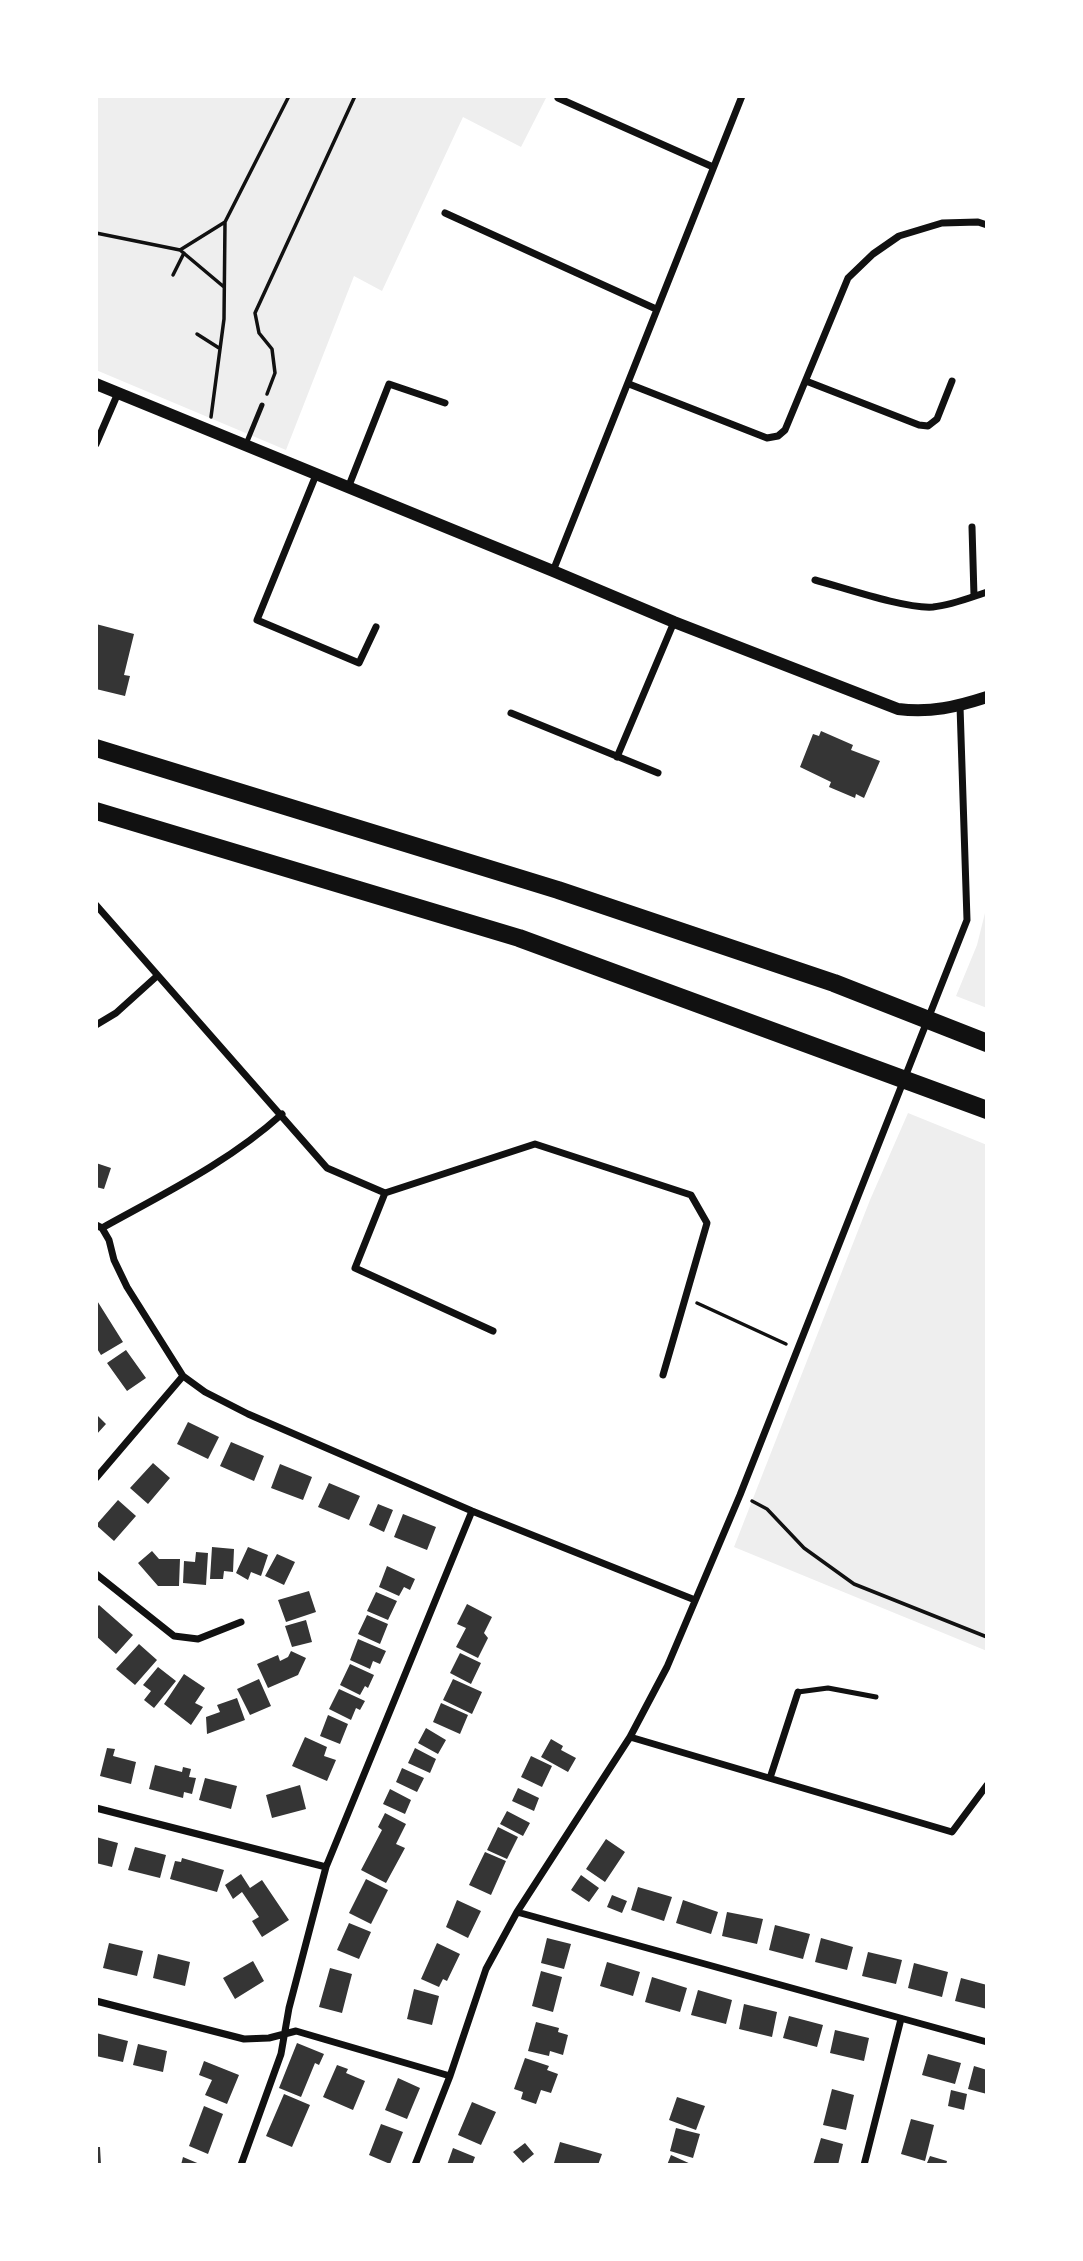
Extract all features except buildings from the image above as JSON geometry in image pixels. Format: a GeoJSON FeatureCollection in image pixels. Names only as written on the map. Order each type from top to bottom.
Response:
{"type":"FeatureCollection","features":[{"type":"Feature","properties":{"kind":"highway"},"geometry":{"type":"LineString","coordinates":[[96,748],[558,890],[834,983],[987,1043]]}},
{"type":"Feature","properties":{"kind":"highway"},"geometry":{"type":"LineString","coordinates":[[96,811],[519,938],[987,1110]]}},
{"type":"Feature","properties":{"kind":"street"},"geometry":{"type":"LineString","coordinates":[[553,570],[742,96]]}},
{"type":"Feature","properties":{"kind":"street"},"geometry":{"type":"LineString","coordinates":[[558,98],[713,167]]}},
{"type":"Feature","properties":{"kind":"street"},"geometry":{"type":"LineString","coordinates":[[445,213],[656,309]]}},
{"type":"Feature","properties":{"kind":"street"},"geometry":{"type":"LineString","coordinates":[[629,384],[767,438],[778,436],[785,430],[848,278],[873,254],[899,236],[942,223],[978,222],[987,225]]}},
{"type":"Feature","properties":{"kind":"street"},"geometry":{"type":"LineString","coordinates":[[806,381],[919,425],[928,426],[937,419],[951,381]]}},
{"type":"Feature","properties":{"kind":"street"},"geometry":{"type":"LineString","coordinates":[[96,384],[674,622],[898,709],[923,712],[960,706],[987,697]]}},
{"type":"Feature","properties":{"kind":"street"},"geometry":{"type":"LineString","coordinates":[[348,488],[389,384],[445,402]]}},
{"type":"Feature","properties":{"kind":"street"},"geometry":{"type":"LineString","coordinates":[[96,443],[118,393]]}},
{"type":"Feature","properties":{"kind":"street"},"geometry":{"type":"LineString","coordinates":[[316,475],[257,620],[359,663],[376,627]]}},
{"type":"Feature","properties":{"kind":"street"},"geometry":{"type":"LineString","coordinates":[[972,527],[974,596]]}},
{"type":"Feature","properties":{"kind":"street"},"geometry":{"type":"LineString","coordinates":[[815,580],[930,607],[950,604],[987,592]]}},
{"type":"Feature","properties":{"kind":"street"},"geometry":{"type":"LineString","coordinates":[[617,757],[674,622]]}},
{"type":"Feature","properties":{"kind":"street"},"geometry":{"type":"LineString","coordinates":[[415,2165],[450,2076],[486,1969],[517,1912],[630,1737],[667,1667],[740,1495],[967,920],[960,706]]}},
{"type":"Feature","properties":{"kind":"street"},"geometry":{"type":"LineString","coordinates":[[512,713],[658,773]]}},
{"type":"Feature","properties":{"kind":"street"},"geometry":{"type":"LineString","coordinates":[[96,905],[327,1168],[385,1193],[535,1144],[691,1195],[707,1223],[663,1375]]}},
{"type":"Feature","properties":{"kind":"street"},"geometry":{"type":"LineString","coordinates":[[96,1025],[116,1013],[158,976]]}},
{"type":"Feature","properties":{"kind":"street"},"geometry":{"type":"LineString","coordinates":[[282,1114],[254,1139],[226,1158],[99,1226],[127,1287],[183,1376],[205,1392],[248,1414],[472,1511],[695,1600]]}},
{"type":"Feature","properties":{"kind":"street"},"geometry":{"type":"LineString","coordinates":[[385,1193],[355,1268],[493,1331]]}},
{"type":"Feature","properties":{"kind":"street"},"geometry":{"type":"LineString","coordinates":[[96,1478],[183,1376]]}},
{"type":"Feature","properties":{"kind":"street"},"geometry":{"type":"LineString","coordinates":[[241,2165],[276,2070],[326,1867],[472,1511]]}},
{"type":"Feature","properties":{"kind":"street"},"geometry":{"type":"LineString","coordinates":[[96,1574],[174,1636],[198,1639],[241,1622]]}},
{"type":"Feature","properties":{"kind":"street"},"geometry":{"type":"LineString","coordinates":[[770,1778],[798,1692]]}},
{"type":"Feature","properties":{"kind":"street"},"geometry":{"type":"LineString","coordinates":[[630,1737],[952,1832],[987,1785]]}},
{"type":"Feature","properties":{"kind":"street"},"geometry":{"type":"LineString","coordinates":[[96,1808],[326,1867]]}},
{"type":"Feature","properties":{"kind":"street"},"geometry":{"type":"LineString","coordinates":[[517,1912],[987,2042]]}},
{"type":"Feature","properties":{"kind":"street"},"geometry":{"type":"LineString","coordinates":[[96,2001],[244,2039],[258,2040],[296,2031],[450,2076]]}},
{"type":"Feature","properties":{"kind":"street"},"geometry":{"type":"LineString","coordinates":[[864,2165],[901,2019]]}},
{"type":"Feature","properties":{"kind":"lane"},"geometry":{"type":"LineString","coordinates":[[245,446],[262,405]]}},
{"type":"Feature","properties":{"kind":"lane"},"geometry":{"type":"LineString","coordinates":[[798,1692],[828,1688],[876,1697]]}},
{"type":"Feature","properties":{"kind":"path"},"geometry":{"type":"LineString","coordinates":[[209,431],[224,319],[225,222],[289,96]]}},
{"type":"Feature","properties":{"kind":"path"},"geometry":{"type":"LineString","coordinates":[[262,405],[275,373],[272,349],[259,333],[255,313],[355,96]]}},
{"type":"Feature","properties":{"kind":"path"},"geometry":{"type":"LineString","coordinates":[[173,275],[182,251],[225,222]]}},
{"type":"Feature","properties":{"kind":"path"},"geometry":{"type":"LineString","coordinates":[[96,233],[182,251],[224,287]]}},
{"type":"Feature","properties":{"kind":"path"},"geometry":{"type":"LineString","coordinates":[[197,334],[220,348]]}},
{"type":"Feature","properties":{"kind":"path"},"geometry":{"type":"LineString","coordinates":[[686,1298],[798,1349]]}},
{"type":"Feature","properties":{"kind":"path"},"geometry":{"type":"LineString","coordinates":[[740,1495],[767,1509],[804,1548],[854,1584],[987,1637]]}},
{"type":"Feature","properties":{"kind":"shaded area"},"geometry":{"type":"Polygon","coordinates":[[[96,96],[547,96],[521,147],[463,117],[382,291],[354,276],[286,450],[96,370],[96,96]]]}},
{"type":"Feature","properties":{"kind":"shaded area"},"geometry":{"type":"Polygon","coordinates":[[[986,847],[987,1008],[956,996],[977,945],[985,913],[986,847]]]}},
{"type":"Feature","properties":{"kind":"shaded area"},"geometry":{"type":"Polygon","coordinates":[[[908,1113],[987,1145],[987,1651],[734,1547],[870,1200],[908,1113]]]}}]}
